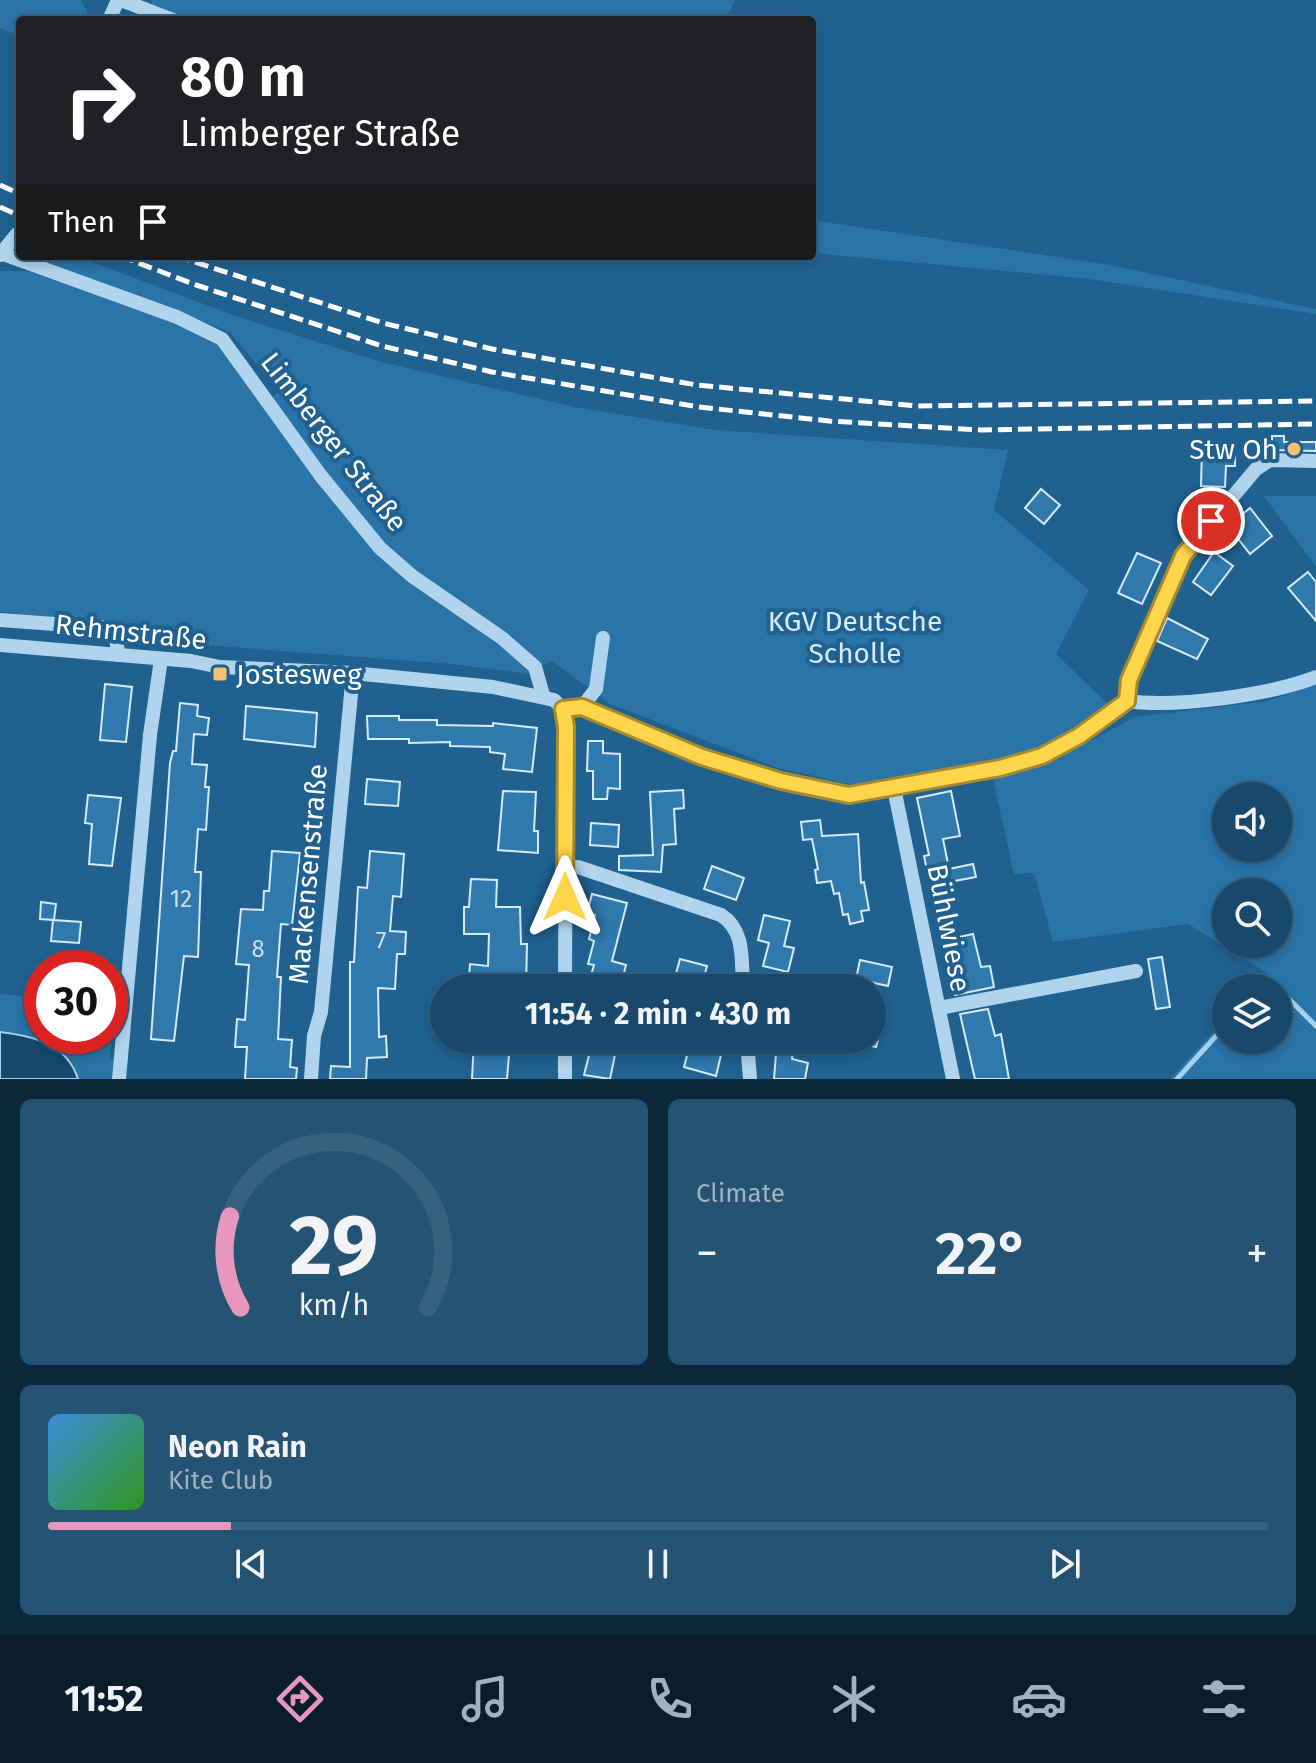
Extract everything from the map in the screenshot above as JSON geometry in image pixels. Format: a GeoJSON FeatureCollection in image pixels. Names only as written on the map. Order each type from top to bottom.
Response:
{"type":"FeatureCollection","features":[{"type":"Feature","properties":{"kind":"street"},"geometry":{"type":"LineString","coordinates":[[120,0],[162,16]]}},
{"type":"Feature","properties":{"kind":"street","name":"Limberger Straße"},"geometry":{"type":"LineString","coordinates":[[2,254],[16,235]]}},
{"type":"Feature","properties":{"kind":"street","name":"Limberger Straße"},"geometry":{"type":"LineString","coordinates":[[19,260],[177,317],[222,339],[321,476],[372,539],[412,576],[502,638],[535,667],[543,695]]}},
{"type":"Feature","properties":{"kind":"street"},"geometry":{"type":"LineString","coordinates":[[1127,701],[1129,680],[1183,556],[1256,469],[1270,460],[1316,461]]}},
{"type":"Feature","properties":{"kind":"street"},"geometry":{"type":"LineString","coordinates":[[0,620],[109,628],[116,635],[118,655]]}},
{"type":"Feature","properties":{"kind":"street"},"geometry":{"type":"LineString","coordinates":[[582,707],[596,689],[603,638]]}},
{"type":"Feature","properties":{"kind":"street","name":"Rehmstraße"},"geometry":{"type":"LineString","coordinates":[[0,645],[220,667],[353,673],[543,695]]}},
{"type":"Feature","properties":{"kind":"street"},"geometry":{"type":"LineString","coordinates":[[119,1079],[150,735],[161,659]]}},
{"type":"Feature","properties":{"kind":"street","name":"Mackensenstraße"},"geometry":{"type":"LineString","coordinates":[[311,1079],[314,1036],[321,1012],[353,673]]}},
{"type":"Feature","properties":{"kind":"street"},"geometry":{"type":"LineString","coordinates":[[563,709],[582,707],[702,757],[781,781],[849,795],[1000,768],[1042,756],[1079,736],[1127,701],[1151,704],[1250,693],[1316,677]]}},
{"type":"Feature","properties":{"kind":"street"},"geometry":{"type":"LineString","coordinates":[[543,695],[563,709],[566,727],[565,974]]}},
{"type":"Feature","properties":{"kind":"street","name":"Bühlwiese"},"geometry":{"type":"LineString","coordinates":[[894,788],[953,1079]]}},
{"type":"Feature","properties":{"kind":"street"},"geometry":{"type":"LineString","coordinates":[[565,867],[578,867],[721,915],[733,923],[739,934],[742,974]]}},
{"type":"Feature","properties":{"kind":"street"},"geometry":{"type":"LineString","coordinates":[[939,1008],[1136,971]]}},
{"type":"Feature","properties":{"kind":"street"},"geometry":{"type":"LineString","coordinates":[[565,1054],[565,1079]]}},
{"type":"Feature","properties":{"kind":"street"},"geometry":{"type":"LineString","coordinates":[[748,1054],[750,1079]]}},
{"type":"Feature","properties":{"kind":"green space"},"geometry":{"type":"Polygon","coordinates":[[[0,0],[81,0],[87,12],[87,16],[16,16],[16,34],[0,28],[0,0]]]}},
{"type":"Feature","properties":{"kind":"green space"},"geometry":{"type":"Polygon","coordinates":[[[151,0],[735,0],[727,16],[182,16],[152,4],[151,0]]]}},
{"type":"Feature","properties":{"kind":"green space"},"geometry":{"type":"Polygon","coordinates":[[[816,221],[1110,265],[1316,309],[1316,314],[1090,279],[816,253],[816,221]]]}},
{"type":"Feature","properties":{"kind":"green space","name":"KGV Deutsche Scholle"},"geometry":{"type":"Polygon","coordinates":[[[43,260],[87,260],[233,315],[381,362],[575,407],[715,430],[1008,450],[994,510],[1089,590],[1056,654],[1109,705],[1075,730],[1027,754],[853,785],[778,768],[610,704],[552,661],[528,674],[452,664],[123,639],[124,624],[0,612],[0,271],[27,271],[176,323],[218,343],[262,404],[279,392],[230,332],[43,260]]]}},
{"type":"Feature","properties":{"kind":"green space"},"geometry":{"type":"Polygon","coordinates":[[[1264,496],[1316,496],[1316,567],[1264,496]]]}},
{"type":"Feature","properties":{"kind":"green space"},"geometry":{"type":"Polygon","coordinates":[[[1316,683],[1316,1079],[1170,1079],[1212,1033],[1212,1054],[1292,1054],[1292,974],[1266,974],[1243,958],[1292,958],[1292,878],[1212,878],[1212,939],[1188,924],[1053,942],[1034,873],[1014,874],[993,779],[1046,765],[1134,717],[1269,701],[1316,683]]]}},
{"type":"Feature","properties":{"kind":"green space"},"geometry":{"type":"Polygon","coordinates":[[[0,994],[24,996],[24,1037],[0,1032],[0,994]]]}},
{"type":"Feature","properties":{"kind":"green space"},"geometry":{"type":"Polygon","coordinates":[[[56,1054],[110,1054],[110,1059],[114,1060],[112,1079],[78,1079],[73,1063],[56,1054]]]}},
{"type":"Feature","properties":{"kind":"shaded area"},"geometry":{"type":"Polygon","coordinates":[[[0,1032],[24,1036],[24,1054],[62,1054],[78,1079],[0,1079],[0,1032]]]}},
{"type":"Feature","properties":{"kind":"building","name":"Stw Oh"},"geometry":{"type":"Polygon","coordinates":[[[1272,436],[1284,436],[1284,442],[1316,442],[1316,451],[1272,450],[1272,436]]]}},
{"type":"Feature","properties":{"kind":"building"},"geometry":{"type":"Polygon","coordinates":[[[1235,447],[1235,466],[1226,466],[1225,487],[1201,486],[1202,448],[1235,447]]]}},
{"type":"Feature","properties":{"kind":"building"},"geometry":{"type":"Polygon","coordinates":[[[1041,489],[1060,505],[1044,524],[1025,508],[1041,489]]]}},
{"type":"Feature","properties":{"kind":"building"},"geometry":{"type":"Polygon","coordinates":[[[1250,508],[1272,536],[1250,554],[1228,526],[1250,508]]]}},
{"type":"Feature","properties":{"kind":"building"},"geometry":{"type":"Polygon","coordinates":[[[1214,552],[1233,566],[1211,595],[1193,582],[1214,552]]]}},
{"type":"Feature","properties":{"kind":"building"},"geometry":{"type":"Polygon","coordinates":[[[1137,553],[1161,563],[1142,604],[1118,593],[1137,553]]]}},
{"type":"Feature","properties":{"kind":"building"},"geometry":{"type":"Polygon","coordinates":[[[1308,572],[1316,582],[1316,621],[1288,588],[1308,572]]]}},
{"type":"Feature","properties":{"kind":"building"},"geometry":{"type":"Polygon","coordinates":[[[1167,618],[1208,639],[1197,659],[1157,641],[1167,618]]]}},
{"type":"Feature","properties":{"kind":"building"},"geometry":{"type":"Polygon","coordinates":[[[105,684],[132,687],[126,742],[100,740],[105,684]]]}},
{"type":"Feature","properties":{"kind":"building"},"geometry":{"type":"Polygon","coordinates":[[[180,703],[198,705],[197,716],[209,718],[207,735],[194,734],[192,764],[207,765],[205,787],[209,787],[206,830],[198,829],[195,872],[201,872],[198,957],[184,956],[174,1041],[151,1039],[170,763],[173,751],[176,751],[180,703]]]}},
{"type":"Feature","properties":{"kind":"building"},"geometry":{"type":"Polygon","coordinates":[[[246,706],[317,713],[315,747],[244,739],[246,706]]]}},
{"type":"Feature","properties":{"kind":"building"},"geometry":{"type":"Polygon","coordinates":[[[367,716],[437,720],[437,725],[493,726],[493,723],[537,728],[532,772],[503,769],[505,754],[490,752],[490,747],[450,746],[450,742],[409,743],[409,739],[368,739],[367,716]]]}},
{"type":"Feature","properties":{"kind":"building"},"geometry":{"type":"Polygon","coordinates":[[[588,741],[603,741],[603,753],[620,754],[620,789],[608,788],[607,799],[593,799],[593,771],[587,771],[588,741]]]}},
{"type":"Feature","properties":{"kind":"building"},"geometry":{"type":"Polygon","coordinates":[[[367,779],[400,782],[398,806],[365,804],[367,779]]]}},
{"type":"Feature","properties":{"kind":"building"},"geometry":{"type":"Polygon","coordinates":[[[683,790],[684,808],[674,809],[676,844],[663,845],[661,872],[619,870],[619,856],[653,855],[650,792],[683,790]]]}},
{"type":"Feature","properties":{"kind":"building"},"geometry":{"type":"Polygon","coordinates":[[[503,791],[536,792],[534,831],[538,831],[538,853],[498,850],[503,791]]]}},
{"type":"Feature","properties":{"kind":"building"},"geometry":{"type":"Polygon","coordinates":[[[951,791],[960,836],[943,839],[949,869],[973,864],[976,877],[944,883],[943,877],[929,880],[924,856],[929,855],[917,798],[951,791]]]}},
{"type":"Feature","properties":{"kind":"building"},"geometry":{"type":"Polygon","coordinates":[[[88,795],[121,798],[112,866],[89,864],[92,824],[85,823],[88,795]]]}},
{"type":"Feature","properties":{"kind":"building"},"geometry":{"type":"Polygon","coordinates":[[[820,820],[822,836],[858,834],[861,883],[864,882],[869,910],[861,911],[863,921],[850,924],[848,914],[843,915],[839,893],[834,894],[831,881],[817,883],[815,870],[818,869],[812,839],[803,840],[801,822],[820,820]]]}},
{"type":"Feature","properties":{"kind":"building"},"geometry":{"type":"Polygon","coordinates":[[[591,823],[619,825],[618,847],[590,845],[591,823]]]}},
{"type":"Feature","properties":{"kind":"building"},"geometry":{"type":"Polygon","coordinates":[[[272,851],[300,853],[292,925],[281,924],[277,977],[281,977],[278,1039],[292,1040],[290,1067],[297,1068],[296,1079],[245,1079],[247,1047],[235,1047],[237,1019],[245,1020],[249,965],[236,964],[241,909],[263,910],[264,891],[269,891],[272,851]]]}},
{"type":"Feature","properties":{"kind":"building"},"geometry":{"type":"Polygon","coordinates":[[[370,851],[404,854],[401,897],[393,896],[390,931],[406,932],[405,954],[397,954],[395,989],[378,988],[379,1037],[386,1036],[387,1057],[367,1058],[366,1079],[330,1079],[331,1066],[350,1067],[350,962],[354,962],[358,887],[367,888],[370,851]]]}},
{"type":"Feature","properties":{"kind":"building"},"geometry":{"type":"Polygon","coordinates":[[[712,866],[744,878],[736,900],[704,889],[712,866]]]}},
{"type":"Feature","properties":{"kind":"building"},"geometry":{"type":"Polygon","coordinates":[[[471,879],[497,880],[496,907],[520,907],[521,944],[527,944],[526,974],[469,974],[470,964],[488,966],[489,934],[464,934],[464,907],[469,907],[471,879]]]}},
{"type":"Feature","properties":{"kind":"building"},"geometry":{"type":"Polygon","coordinates":[[[592,894],[627,903],[612,961],[626,965],[624,974],[591,974],[594,965],[588,964],[594,941],[589,939],[595,915],[587,913],[592,894]]]}},
{"type":"Feature","properties":{"kind":"building"},"geometry":{"type":"Polygon","coordinates":[[[41,902],[56,904],[54,920],[81,922],[79,943],[51,941],[53,920],[40,919],[41,902]]]}},
{"type":"Feature","properties":{"kind":"building"},"geometry":{"type":"Polygon","coordinates":[[[764,915],[790,921],[784,946],[794,948],[788,972],[763,966],[769,943],[758,940],[764,915]]]}},
{"type":"Feature","properties":{"kind":"building"},"geometry":{"type":"Polygon","coordinates":[[[973,934],[981,967],[990,966],[994,987],[955,995],[957,972],[950,939],[973,934]]]}},
{"type":"Feature","properties":{"kind":"building"},"geometry":{"type":"Polygon","coordinates":[[[1162,957],[1170,1007],[1156,1009],[1148,959],[1162,957]]]}},
{"type":"Feature","properties":{"kind":"building"},"geometry":{"type":"Polygon","coordinates":[[[680,959],[707,966],[705,974],[676,974],[680,959]]]}},
{"type":"Feature","properties":{"kind":"building"},"geometry":{"type":"Polygon","coordinates":[[[860,960],[892,967],[888,986],[886,974],[857,974],[860,960]]]}},
{"type":"Feature","properties":{"kind":"building"},"geometry":{"type":"Polygon","coordinates":[[[988,1009],[995,1036],[1001,1034],[1009,1079],[975,1079],[960,1014],[988,1009]]]}},
{"type":"Feature","properties":{"kind":"building"},"geometry":{"type":"Polygon","coordinates":[[[473,1054],[509,1054],[507,1079],[472,1079],[473,1054]]]}},
{"type":"Feature","properties":{"kind":"building"},"geometry":{"type":"Polygon","coordinates":[[[589,1054],[615,1054],[610,1079],[584,1075],[589,1054]]]}},
{"type":"Feature","properties":{"kind":"building"},"geometry":{"type":"Polygon","coordinates":[[[687,1054],[721,1055],[716,1076],[684,1067],[687,1054]]]}},
{"type":"Feature","properties":{"kind":"building"},"geometry":{"type":"Polygon","coordinates":[[[776,1054],[793,1054],[792,1059],[808,1063],[805,1079],[774,1079],[776,1054]]]}},
{"type":"Feature","properties":{"kind":"waterway"},"geometry":{"type":"LineString","coordinates":[[1292,1002],[1316,1026]]}},
{"type":"Feature","properties":{"kind":"waterway"},"geometry":{"type":"LineString","coordinates":[[1177,1079],[1212,1040]]}},
{"type":"Feature","properties":{"kind":"railway"},"geometry":{"type":"LineString","coordinates":[[0,185],[16,192]]}},
{"type":"Feature","properties":{"kind":"railway"},"geometry":{"type":"LineString","coordinates":[[0,207],[16,214]]}},
{"type":"Feature","properties":{"kind":"railway"},"geometry":{"type":"LineString","coordinates":[[130,260],[196,285],[382,346],[492,372],[699,407],[829,421],[981,430],[1316,424]]}},
{"type":"Feature","properties":{"kind":"railway"},"geometry":{"type":"LineString","coordinates":[[188,260],[383,323],[492,349],[697,385],[917,406],[1316,401]]}},
{"type":"Feature","properties":{"kind":"place","name":"Stw Oh"},"geometry":{"type":"Point","coordinates":[1294,449]}},
{"type":"Feature","properties":{"kind":"place","name":"Jostesweg"},"geometry":{"type":"Point","coordinates":[220,674]}},
{"type":"Feature","properties":{"kind":"route"},"geometry":{"type":"LineString","coordinates":[[565,897],[566,719],[563,709],[582,707],[702,757],[781,781],[849,795],[1000,768],[1042,756],[1079,736],[1127,701],[1129,680],[1183,556],[1211,521]]}}]}
